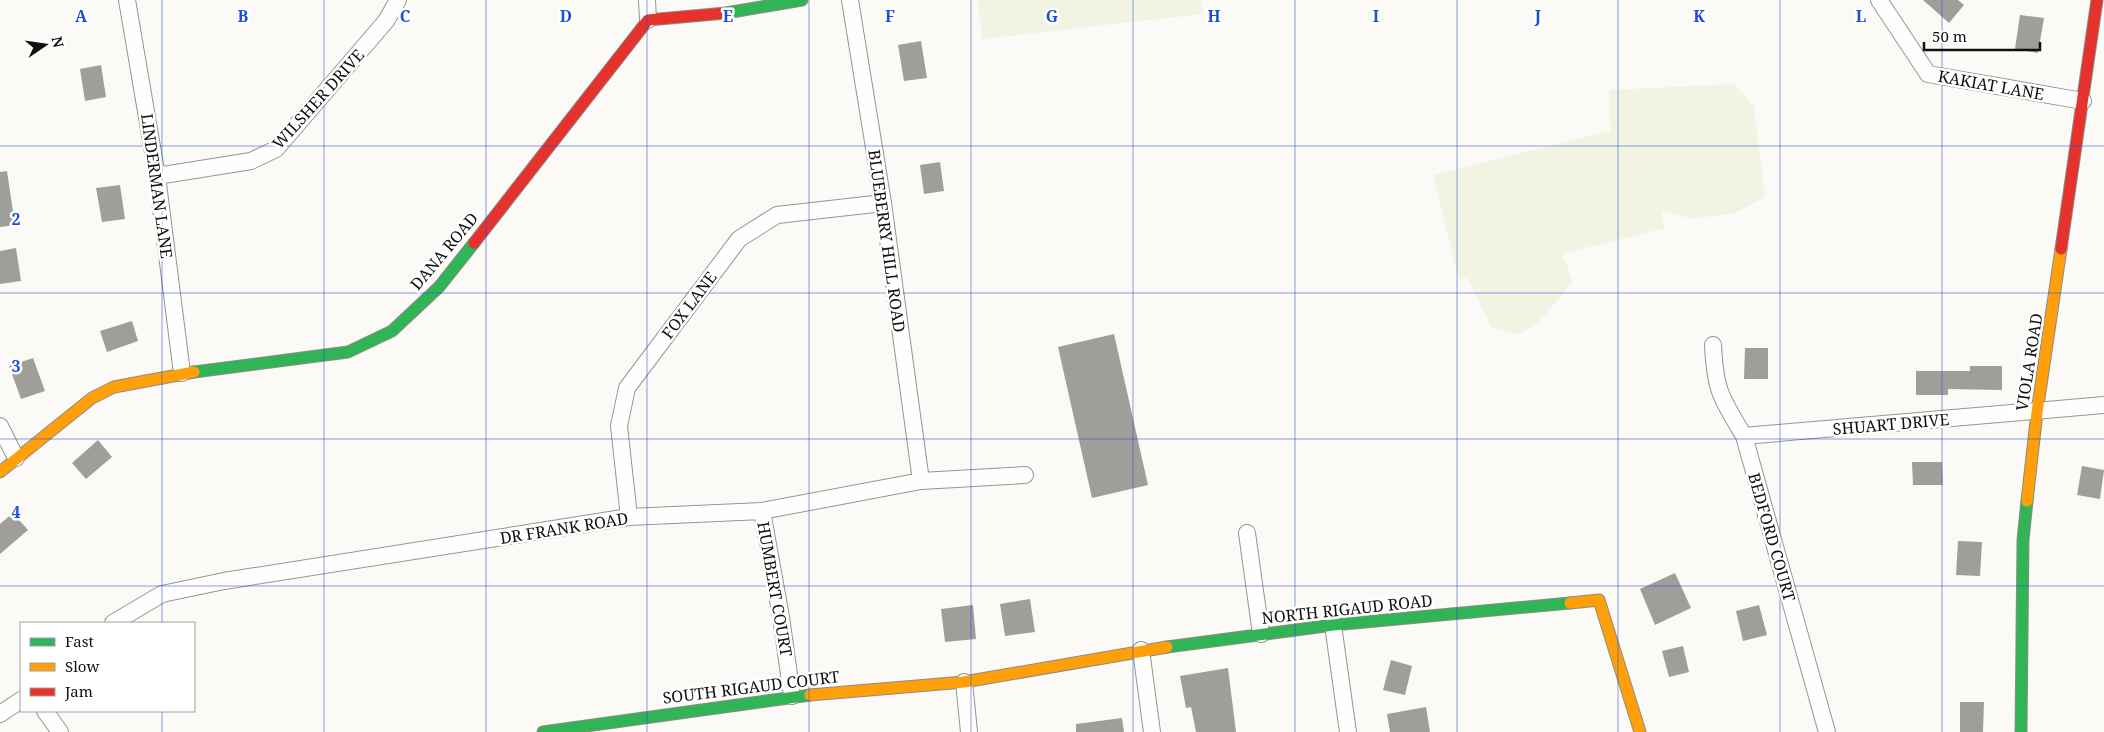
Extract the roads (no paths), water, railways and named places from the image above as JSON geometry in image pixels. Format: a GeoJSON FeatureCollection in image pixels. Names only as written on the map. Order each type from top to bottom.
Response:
{"type":"FeatureCollection","features":[{"type":"Feature","properties":{"kind":"street","name":"LINDERMAN LANE"},"geometry":{"type":"LineString","coordinates":[[127,0],[157,176],[182,373]]}},
{"type":"Feature","properties":{"kind":"street","name":"WILSHER DRIVE"},"geometry":{"type":"LineString","coordinates":[[157,176],[251,160],[276,150],[386,21],[398,0]]}},
{"type":"Feature","properties":{"kind":"street"},"geometry":{"type":"LineString","coordinates":[[647,0],[648,20],[711,16],[802,0]]}},
{"type":"Feature","properties":{"kind":"street","name":"BLUEBERRY HILL ROAD"},"geometry":{"type":"LineString","coordinates":[[850,0],[883,203],[921,482]]}},
{"type":"Feature","properties":{"kind":"street","name":"KAKIAT LANE"},"geometry":{"type":"LineString","coordinates":[[1879,0],[1928,74],[2083,101]]}},
{"type":"Feature","properties":{"kind":"street","name":"VIOLA ROAD"},"geometry":{"type":"LineString","coordinates":[[2021,732],[2023,540],[2037,412],[2054,311],[2075,144],[2097,0]]}},
{"type":"Feature","properties":{"kind":"street","name":"DANA ROAD"},"geometry":{"type":"LineString","coordinates":[[0,472],[92,398],[114,387],[182,373],[348,352],[392,331],[439,287],[648,20]]}},
{"type":"Feature","properties":{"kind":"street","name":"FOX LANE"},"geometry":{"type":"LineString","coordinates":[[629,517],[619,426],[627,388],[739,239],[776,215],[883,203]]}},
{"type":"Feature","properties":{"kind":"street","name":"BEDFORD COURT"},"geometry":{"type":"LineString","coordinates":[[1713,345],[1715,376],[1721,399],[1744,436],[1827,732]]}},
{"type":"Feature","properties":{"kind":"street","name":"SHUART DRIVE"},"geometry":{"type":"LineString","coordinates":[[1744,436],[2104,405]]}},
{"type":"Feature","properties":{"kind":"street"},"geometry":{"type":"LineString","coordinates":[[0,426],[16,458]]}},
{"type":"Feature","properties":{"kind":"street","name":"DR FRANK ROAD"},"geometry":{"type":"LineString","coordinates":[[115,622],[162,594],[224,581],[629,517],[762,511],[921,482],[1025,475]]}},
{"type":"Feature","properties":{"kind":"street","name":"HUMBERT COURT"},"geometry":{"type":"LineString","coordinates":[[762,511],[781,617],[792,696]]}},
{"type":"Feature","properties":{"kind":"street"},"geometry":{"type":"LineString","coordinates":[[1248,532],[1261,634]]}},
{"type":"Feature","properties":{"kind":"street","name":"NORTH RIGAUD ROAD"},"geometry":{"type":"LineString","coordinates":[[964,682],[1141,650],[1261,634],[1333,625],[1598,600],[1640,732]]}},
{"type":"Feature","properties":{"kind":"street"},"geometry":{"type":"LineString","coordinates":[[1333,625],[1348,732]]}},
{"type":"Feature","properties":{"kind":"street"},"geometry":{"type":"LineString","coordinates":[[1141,650],[1152,732]]}},
{"type":"Feature","properties":{"kind":"street"},"geometry":{"type":"LineString","coordinates":[[964,682],[969,732]]}},
{"type":"Feature","properties":{"kind":"street","name":"SOUTH RIGAUD COURT"},"geometry":{"type":"LineString","coordinates":[[543,732],[792,696],[964,682]]}},
{"type":"Feature","properties":{"kind":"street"},"geometry":{"type":"LineString","coordinates":[[0,714],[20,701]]}},
{"type":"Feature","properties":{"kind":"street"},"geometry":{"type":"LineString","coordinates":[[47,712],[60,732]]}}]}
